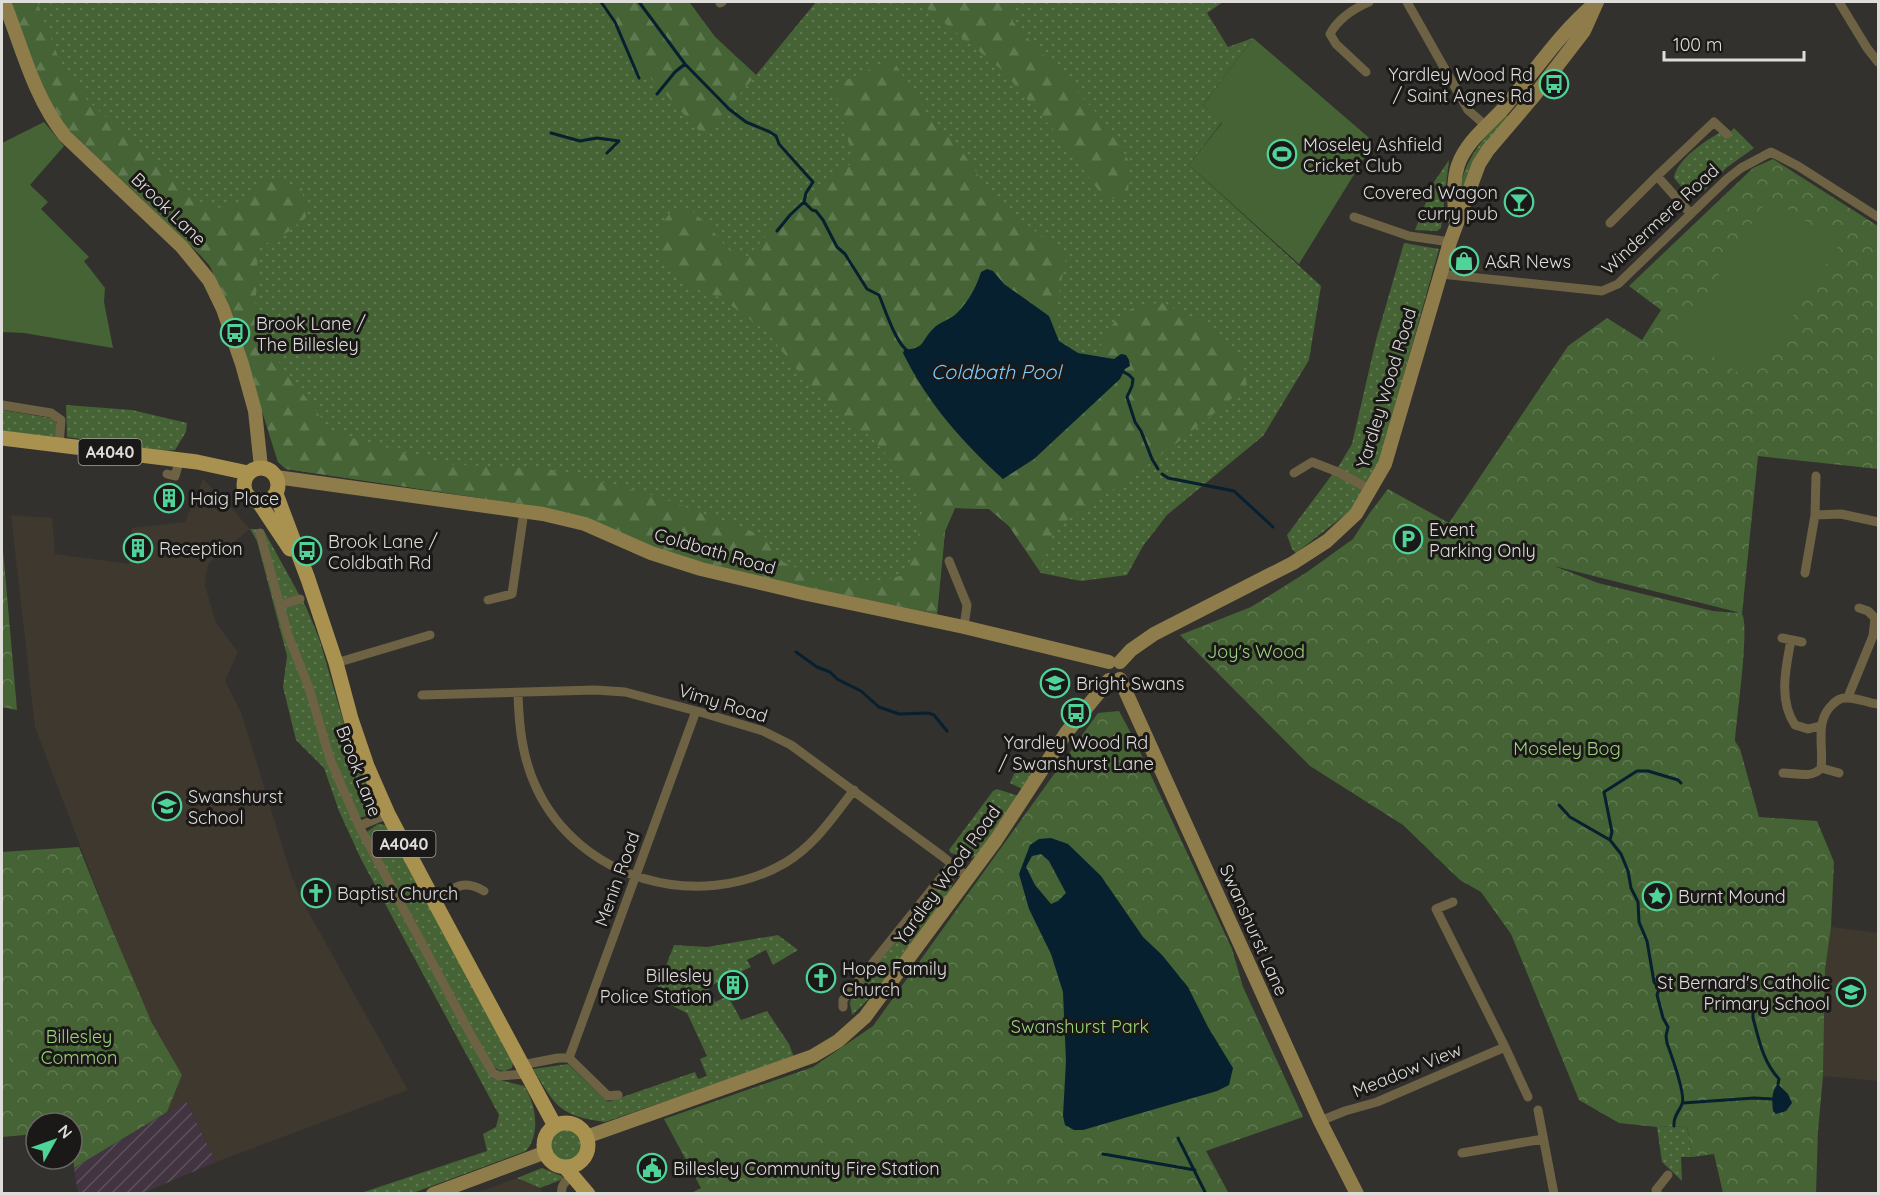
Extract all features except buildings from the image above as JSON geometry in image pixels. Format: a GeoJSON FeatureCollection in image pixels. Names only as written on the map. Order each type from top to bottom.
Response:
{"type":"FeatureCollection","features":[{"type":"Feature","properties":{"kind":"main road","name":"A4040"},"geometry":{"type":"LineString","coordinates":[[2,438],[255,470]]}},
{"type":"Feature","properties":{"kind":"main road"},"geometry":{"type":"LineString","coordinates":[[209,464],[245,492],[249,498],[260,504],[272,499],[276,494],[276,477],[271,471],[255,470],[244,480],[245,492]]}},
{"type":"Feature","properties":{"kind":"main road","name":"Brook Lane"},"geometry":{"type":"LineString","coordinates":[[276,494],[308,579],[367,766],[388,814],[555,1126]]}},
{"type":"Feature","properties":{"kind":"main road","name":"Brook Lane"},"geometry":{"type":"LineString","coordinates":[[260,504],[308,579]]}},
{"type":"Feature","properties":{"kind":"main road"},"geometry":{"type":"LineString","coordinates":[[564,1123],[573,1124],[586,1137],[587,1148],[582,1170],[586,1191],[569,1171],[553,1162],[546,1152],[545,1137],[555,1126],[564,1123]]}},
{"type":"Feature","properties":{"kind":"main road"},"geometry":{"type":"LineString","coordinates":[[569,1171],[583,1158]]}},
{"type":"Feature","properties":{"kind":"street","name":"Brook Lane"},"geometry":{"type":"LineString","coordinates":[[4,2],[52,120],[65,136],[182,247],[209,280],[223,309],[250,392],[257,422],[255,470]]}},
{"type":"Feature","properties":{"kind":"street"},"geometry":{"type":"LineString","coordinates":[[1366,72],[1336,44],[1330,34],[1335,24],[1369,2]]}},
{"type":"Feature","properties":{"kind":"street"},"geometry":{"type":"LineString","coordinates":[[1407,2],[1468,110],[1486,126]]}},
{"type":"Feature","properties":{"kind":"street","name":"Yardley Wood Road"},"geometry":{"type":"LineString","coordinates":[[1455,224],[1454,182],[1457,166],[1464,151],[1575,21],[1597,2]]}},
{"type":"Feature","properties":{"kind":"street","name":"Yardley Wood Road"},"geometry":{"type":"LineString","coordinates":[[1114,662],[1154,634],[1288,566],[1327,541],[1356,514],[1385,464],[1455,224],[1479,164],[1584,31],[1597,2]]}},
{"type":"Feature","properties":{"kind":"street"},"geometry":{"type":"LineString","coordinates":[[1839,2],[1878,62]]}},
{"type":"Feature","properties":{"kind":"street"},"geometry":{"type":"LineString","coordinates":[[1503,108],[1515,118]]}},
{"type":"Feature","properties":{"kind":"street"},"geometry":{"type":"LineString","coordinates":[[1610,223],[1714,122],[1728,135]]}},
{"type":"Feature","properties":{"kind":"street","name":"Windermere Road"},"geometry":{"type":"LineString","coordinates":[[1441,274],[1602,291],[1618,284],[1727,179],[1741,168],[1771,152],[1798,166],[1878,217]]}},
{"type":"Feature","properties":{"kind":"street"},"geometry":{"type":"LineString","coordinates":[[1657,176],[1690,213]]}},
{"type":"Feature","properties":{"kind":"street"},"geometry":{"type":"LineString","coordinates":[[1354,217],[1409,236],[1450,242]]}},
{"type":"Feature","properties":{"kind":"street"},"geometry":{"type":"LineString","coordinates":[[2,405],[51,413],[61,420],[59,446]]}},
{"type":"Feature","properties":{"kind":"street"},"geometry":{"type":"LineString","coordinates":[[166,474],[175,476],[179,462]]}},
{"type":"Feature","properties":{"kind":"street"},"geometry":{"type":"LineString","coordinates":[[1294,473],[1312,462],[1338,472],[1371,490]]}},
{"type":"Feature","properties":{"kind":"street"},"geometry":{"type":"LineString","coordinates":[[1805,573],[1815,515],[1816,476]]}},
{"type":"Feature","properties":{"kind":"street","name":"Coldbath Road"},"geometry":{"type":"LineString","coordinates":[[276,477],[524,511],[585,524],[651,553],[702,569],[1114,662]]}},
{"type":"Feature","properties":{"kind":"street"},"geometry":{"type":"LineString","coordinates":[[488,600],[512,594],[524,511]]}},
{"type":"Feature","properties":{"kind":"street"},"geometry":{"type":"LineString","coordinates":[[1815,515],[1841,514],[1878,522]]}},
{"type":"Feature","properties":{"kind":"street","name":"Brook Lane"},"geometry":{"type":"LineString","coordinates":[[260,533],[280,605],[330,759],[359,826],[493,1073],[498,1076],[524,1070]]}},
{"type":"Feature","properties":{"kind":"street"},"geometry":{"type":"LineString","coordinates":[[950,561],[967,604],[964,627]]}},
{"type":"Feature","properties":{"kind":"street"},"geometry":{"type":"LineString","coordinates":[[280,605],[300,599]]}},
{"type":"Feature","properties":{"kind":"street"},"geometry":{"type":"LineString","coordinates":[[1848,697],[1873,636],[1875,618],[1868,611],[1859,608]]}},
{"type":"Feature","properties":{"kind":"street"},"geometry":{"type":"LineString","coordinates":[[336,663],[430,635]]}},
{"type":"Feature","properties":{"kind":"street"},"geometry":{"type":"LineString","coordinates":[[1802,642],[1786,639],[1787,708],[1795,724],[1808,729],[1820,726]]}},
{"type":"Feature","properties":{"kind":"street"},"geometry":{"type":"LineString","coordinates":[[1114,662],[1104,670],[1114,679]]}},
{"type":"Feature","properties":{"kind":"street","name":"Yardley Wood Road"},"geometry":{"type":"LineString","coordinates":[[586,1137],[813,1056],[838,1041],[865,1017],[969,878],[1066,733],[1114,679]]}},
{"type":"Feature","properties":{"kind":"street","name":"Swanshurst Lane"},"geometry":{"type":"LineString","coordinates":[[1114,679],[1320,1121],[1358,1194]]}},
{"type":"Feature","properties":{"kind":"street","name":"Vimy Road"},"geometry":{"type":"LineString","coordinates":[[422,695],[595,690],[625,692],[763,731],[790,745],[854,790],[969,878]]}},
{"type":"Feature","properties":{"kind":"street"},"geometry":{"type":"LineString","coordinates":[[518,693],[519,731],[527,760],[536,788],[551,812],[565,831],[585,849],[611,866],[635,877],[672,886],[700,887],[725,885],[767,872],[785,863],[816,840],[854,790]]}},
{"type":"Feature","properties":{"kind":"street"},"geometry":{"type":"LineString","coordinates":[[1783,772],[1811,775],[1817,773],[1821,768],[1820,726],[1824,714],[1839,699],[1848,697],[1878,704]]}},
{"type":"Feature","properties":{"kind":"street","name":"Menin Road"},"geometry":{"type":"LineString","coordinates":[[568,1059],[696,711]]}},
{"type":"Feature","properties":{"kind":"street"},"geometry":{"type":"LineString","coordinates":[[1821,768],[1839,773]]}},
{"type":"Feature","properties":{"kind":"street"},"geometry":{"type":"LineString","coordinates":[[359,826],[388,814]]}},
{"type":"Feature","properties":{"kind":"street","name":"Yardley Wood Road"},"geometry":{"type":"LineString","coordinates":[[843,1007],[843,1000],[952,864]]}},
{"type":"Feature","properties":{"kind":"street"},"geometry":{"type":"LineString","coordinates":[[433,899],[461,885],[472,884],[484,891]]}},
{"type":"Feature","properties":{"kind":"street"},"geometry":{"type":"LineString","coordinates":[[1453,902],[1436,909],[1528,1097]]}},
{"type":"Feature","properties":{"kind":"street","name":"Meadow View"},"geometry":{"type":"LineString","coordinates":[[1320,1121],[1377,1102],[1505,1047]]}},
{"type":"Feature","properties":{"kind":"street"},"geometry":{"type":"LineString","coordinates":[[524,1070],[558,1058],[568,1059],[608,1096],[618,1095]]}},
{"type":"Feature","properties":{"kind":"street"},"geometry":{"type":"LineString","coordinates":[[1538,1110],[1554,1194]]}},
{"type":"Feature","properties":{"kind":"street"},"geometry":{"type":"LineString","coordinates":[[1462,1153],[1543,1139]]}},
{"type":"Feature","properties":{"kind":"street"},"geometry":{"type":"LineString","coordinates":[[433,1194],[546,1152]]}},
{"type":"Feature","properties":{"kind":"street"},"geometry":{"type":"LineString","coordinates":[[562,1194],[561,1188],[569,1171]]}},
{"type":"Feature","properties":{"kind":"street"},"geometry":{"type":"LineString","coordinates":[[1658,1194],[1656,1190],[1668,1175]]}},
{"type":"Feature","properties":{"kind":"shaded area"},"geometry":{"type":"Polygon","coordinates":[[[1455,256],[1484,266],[1484,272],[1462,268],[1455,264],[1455,256]]]}},
{"type":"Feature","properties":{"kind":"shaded area","name":"Swanshurst School"},"geometry":{"type":"Polygon","coordinates":[[[203,479],[250,529],[209,563],[206,574],[205,585],[216,623],[238,652],[225,681],[241,712],[291,874],[301,899],[408,1090],[216,1162],[186,1101],[167,1112],[182,1075],[152,1023],[111,927],[35,727],[11,515],[52,518],[55,554],[129,564],[132,528],[185,522],[203,479]]]}},
{"type":"Feature","properties":{"kind":"shaded area","name":"St Bernard's Catholic Primary School"},"geometry":{"type":"Polygon","coordinates":[[[1831,927],[1878,933],[1878,1081],[1823,1076],[1825,970],[1831,927]]]}},
{"type":"Feature","properties":{"kind":"shaded area"},"geometry":{"type":"Polygon","coordinates":[[[186,1101],[216,1162],[143,1193],[78,1193],[74,1171],[84,1171],[84,1162],[186,1101]]]}},
{"type":"Feature","properties":{"kind":"shaded area"},"geometry":{"type":"Polygon","coordinates":[[[517,1178],[540,1188],[543,1193],[473,1194],[517,1178]]]}},
{"type":"Feature","properties":{"kind":"green space"},"geometry":{"type":"Polygon","coordinates":[[[10,2],[689,2],[715,37],[756,75],[816,2],[1223,2],[1207,13],[1228,47],[1253,38],[1203,105],[1222,122],[1189,165],[1321,286],[1309,360],[1263,436],[1167,515],[1143,546],[1127,575],[1081,581],[1041,573],[1009,526],[989,509],[955,508],[945,531],[937,614],[536,506],[286,469],[278,462],[231,311],[210,266],[10,2]]]}},
{"type":"Feature","properties":{"kind":"green space"},"geometry":{"type":"Polygon","coordinates":[[[10,2],[37,2],[59,59],[87,100],[203,204],[225,209],[245,198],[270,179],[302,188],[306,217],[288,232],[258,248],[255,317],[275,357],[332,432],[444,464],[548,469],[656,496],[764,536],[783,562],[824,580],[873,583],[904,575],[916,547],[922,514],[914,487],[872,438],[841,415],[802,376],[767,332],[721,298],[685,285],[659,255],[659,228],[672,210],[689,209],[707,224],[727,248],[747,258],[780,219],[854,161],[833,86],[892,59],[934,124],[956,143],[991,193],[1066,258],[1058,298],[1059,341],[1049,316],[1004,284],[993,271],[981,272],[972,294],[957,313],[935,327],[922,344],[916,348],[904,350],[903,353],[917,381],[1002,478],[1034,459],[1120,379],[1125,369],[1121,354],[1114,359],[1097,356],[1105,335],[1118,317],[1138,305],[1162,303],[1207,325],[1243,365],[1247,385],[1202,424],[1154,460],[1054,529],[1041,573],[1009,526],[989,509],[955,508],[945,531],[937,614],[803,587],[673,555],[595,522],[536,506],[286,469],[278,462],[231,311],[210,266],[67,128],[48,100],[10,2]]]}},
{"type":"Feature","properties":{"kind":"green space"},"geometry":{"type":"Polygon","coordinates":[[[600,2],[689,2],[715,37],[756,75],[704,136],[621,46],[600,2]]]}},
{"type":"Feature","properties":{"kind":"green space"},"geometry":{"type":"Polygon","coordinates":[[[919,2],[1012,2],[1013,22],[1101,118],[1129,161],[1128,199],[1104,198],[1056,133],[1002,70],[919,2]]]}},
{"type":"Feature","properties":{"kind":"green space","name":"Moseley Ashfield Cricket Club"},"geometry":{"type":"Polygon","coordinates":[[[1253,38],[1374,142],[1299,264],[1189,165],[1222,123],[1203,105],[1253,38]]]}},
{"type":"Feature","properties":{"kind":"green space"},"geometry":{"type":"Polygon","coordinates":[[[1505,114],[1509,117],[1465,195],[1460,195],[1461,183],[1469,161],[1482,141],[1505,114]]]}},
{"type":"Feature","properties":{"kind":"green space"},"geometry":{"type":"Polygon","coordinates":[[[44,122],[64,146],[30,185],[48,202],[41,209],[89,257],[84,261],[105,288],[104,302],[113,348],[24,333],[2,332],[2,143],[44,122]]]}},
{"type":"Feature","properties":{"kind":"green space"},"geometry":{"type":"Polygon","coordinates":[[[1734,128],[1754,148],[1726,168],[1705,190],[1690,194],[1685,191],[1674,178],[1680,164],[1709,139],[1723,131],[1728,134],[1734,128]]]}},
{"type":"Feature","properties":{"kind":"green space","name":"Moseley Bog"},"geometry":{"type":"Polygon","coordinates":[[[1773,159],[1878,226],[1878,469],[1758,456],[1742,614],[1744,654],[1735,741],[1740,749],[1759,817],[1817,821],[1834,862],[1831,927],[1825,970],[1823,1076],[1816,1193],[1723,1193],[1714,1154],[1692,1157],[1687,1126],[1657,1127],[1619,1123],[1579,1100],[1511,934],[1481,892],[1460,880],[1403,825],[1310,766],[1180,635],[1251,607],[1307,572],[1353,539],[1388,489],[1449,523],[1568,346],[1607,318],[1642,340],[1661,310],[1629,286],[1753,168],[1773,159]],[[1554,566],[1598,583],[1713,611],[1737,612],[1554,566]]]}},
{"type":"Feature","properties":{"kind":"green space"},"geometry":{"type":"Polygon","coordinates":[[[1449,160],[1441,228],[1437,231],[1415,230],[1434,182],[1449,160]]]}},
{"type":"Feature","properties":{"kind":"green space"},"geometry":{"type":"Polygon","coordinates":[[[1769,197],[1840,243],[1751,381],[1680,335],[1769,197]]]}},
{"type":"Feature","properties":{"kind":"green space"},"geometry":{"type":"Polygon","coordinates":[[[1404,243],[1439,249],[1381,457],[1350,511],[1296,553],[1287,535],[1340,464],[1352,444],[1376,340],[1404,243]]]}},
{"type":"Feature","properties":{"kind":"green space"},"geometry":{"type":"Polygon","coordinates":[[[66,405],[132,410],[187,423],[186,432],[175,450],[163,451],[67,437],[66,405]]]}},
{"type":"Feature","properties":{"kind":"green space"},"geometry":{"type":"Polygon","coordinates":[[[2,410],[51,418],[56,422],[58,433],[56,437],[2,431],[2,410]]]}},
{"type":"Feature","properties":{"kind":"green space"},"geometry":{"type":"Polygon","coordinates":[[[250,529],[263,529],[306,607],[319,638],[348,737],[378,807],[376,814],[354,819],[361,836],[378,824],[386,825],[513,1061],[512,1068],[505,1071],[498,1070],[491,1063],[441,987],[492,1078],[524,1086],[534,1110],[534,1136],[526,1151],[413,1193],[361,1193],[487,1151],[483,1134],[496,1127],[499,1115],[361,859],[339,811],[324,768],[296,740],[283,687],[287,656],[257,541],[250,529]]]}},
{"type":"Feature","properties":{"kind":"green space"},"geometry":{"type":"Polygon","coordinates":[[[2,538],[17,710],[2,707],[2,538]]]}},
{"type":"Feature","properties":{"kind":"green space","name":"Swanshurst Park"},"geometry":{"type":"Polygon","coordinates":[[[1119,711],[1232,949],[1243,987],[1303,1117],[1206,1151],[1229,1194],[691,1193],[701,1188],[664,1119],[813,1067],[873,1026],[1098,713],[1119,711]]]}},
{"type":"Feature","properties":{"kind":"green space"},"geometry":{"type":"Polygon","coordinates":[[[1035,759],[1043,763],[1024,790],[1010,783],[1014,774],[1035,759]]]}},
{"type":"Feature","properties":{"kind":"green space"},"geometry":{"type":"Polygon","coordinates":[[[997,789],[1019,796],[978,855],[970,859],[951,853],[949,850],[993,791],[997,789]]]}},
{"type":"Feature","properties":{"kind":"green space","name":"Billesley Common"},"geometry":{"type":"Polygon","coordinates":[[[79,847],[152,1023],[182,1075],[167,1112],[84,1162],[84,1111],[24,1111],[24,1135],[2,1137],[2,852],[79,847]]]}},
{"type":"Feature","properties":{"kind":"green space"},"geometry":{"type":"Polygon","coordinates":[[[945,875],[951,875],[954,879],[951,890],[892,972],[852,1015],[850,1003],[853,991],[945,875]]]}},
{"type":"Feature","properties":{"kind":"green space"},"geometry":{"type":"Polygon","coordinates":[[[778,935],[798,950],[773,965],[766,950],[747,960],[751,967],[708,987],[715,1002],[728,996],[741,1020],[767,1011],[789,1044],[794,1057],[605,1122],[578,1117],[561,1108],[533,1069],[568,1064],[608,1102],[695,1072],[698,1079],[707,1076],[700,1059],[707,1056],[687,1013],[654,997],[674,945],[707,947],[778,935]]]}},
{"type":"Feature","properties":{"kind":"green space"},"geometry":{"type":"Polygon","coordinates":[[[2,983],[11,1076],[2,1077],[2,983]]]}},
{"type":"Feature","properties":{"kind":"green space"},"geometry":{"type":"Polygon","coordinates":[[[1687,1126],[1692,1157],[1681,1157],[1682,1181],[1662,1162],[1657,1127],[1687,1126]]]}},
{"type":"Feature","properties":{"kind":"green space"},"geometry":{"type":"Polygon","coordinates":[[[566,1129],[577,1134],[582,1145],[577,1156],[566,1161],[555,1156],[550,1145],[555,1134],[566,1129]]]}},
{"type":"Feature","properties":{"kind":"green space"},"geometry":{"type":"Polygon","coordinates":[[[542,1168],[562,1176],[563,1179],[540,1188],[517,1178],[542,1168]]]}},
{"type":"Feature","properties":{"kind":"water","name":"Coldbath Pool"},"geometry":{"type":"Polygon","coordinates":[[[987,269],[993,271],[1004,284],[1049,316],[1059,341],[1078,353],[1114,359],[1121,354],[1126,355],[1130,366],[1125,369],[1120,379],[1034,459],[1003,479],[973,451],[934,405],[903,353],[904,350],[916,348],[922,344],[935,327],[957,313],[972,294],[981,272],[987,269]]]}},
{"type":"Feature","properties":{"kind":"water"},"geometry":{"type":"Polygon","coordinates":[[[1051,838],[1068,844],[1101,876],[1143,937],[1162,955],[1188,987],[1208,1027],[1233,1068],[1229,1085],[1217,1091],[1083,1130],[1074,1130],[1065,1125],[1063,1116],[1066,1061],[1063,992],[1051,954],[1029,909],[1019,874],[1030,845],[1039,839],[1051,838]],[[1041,854],[1032,856],[1026,867],[1035,885],[1051,904],[1066,893],[1049,861],[1041,854]]]}},
{"type":"Feature","properties":{"kind":"water"},"geometry":{"type":"Polygon","coordinates":[[[1778,1084],[1788,1094],[1792,1103],[1786,1111],[1776,1114],[1773,1111],[1772,1097],[1778,1084]]]}},
{"type":"Feature","properties":{"kind":"waterway"},"geometry":{"type":"LineString","coordinates":[[601,2],[615,22],[639,78]]}},
{"type":"Feature","properties":{"kind":"waterway"},"geometry":{"type":"LineString","coordinates":[[639,2],[685,64],[729,109],[746,122],[776,136],[779,144],[813,182],[806,193],[804,202],[823,220],[837,247],[845,254],[867,289],[879,295],[895,334],[908,351]]}},
{"type":"Feature","properties":{"kind":"waterway"},"geometry":{"type":"LineString","coordinates":[[657,94],[675,72],[685,64]]}},
{"type":"Feature","properties":{"kind":"waterway"},"geometry":{"type":"LineString","coordinates":[[551,133],[580,141],[597,138],[619,141]]}},
{"type":"Feature","properties":{"kind":"waterway"},"geometry":{"type":"LineString","coordinates":[[607,153],[619,141]]}},
{"type":"Feature","properties":{"kind":"waterway"},"geometry":{"type":"LineString","coordinates":[[777,231],[804,202]]}},
{"type":"Feature","properties":{"kind":"waterway"},"geometry":{"type":"LineString","coordinates":[[1122,371],[1133,379],[1127,397],[1135,422],[1158,469]]}},
{"type":"Feature","properties":{"kind":"waterway"},"geometry":{"type":"LineString","coordinates":[[1162,474],[1168,478],[1234,491],[1273,527]]}},
{"type":"Feature","properties":{"kind":"waterway"},"geometry":{"type":"LineString","coordinates":[[796,652],[817,667],[830,672],[837,679],[861,691],[879,707],[899,714],[928,713],[934,715],[947,731]]}},
{"type":"Feature","properties":{"kind":"waterway"},"geometry":{"type":"LineString","coordinates":[[1610,840],[1612,832],[1604,792],[1637,771],[1648,771],[1681,783]]}},
{"type":"Feature","properties":{"kind":"waterway"},"geometry":{"type":"LineString","coordinates":[[1559,805],[1570,817],[1610,840],[1621,854],[1628,871],[1631,888],[1638,902],[1639,922],[1647,941],[1654,982],[1659,989],[1657,995],[1663,1018],[1668,1027],[1667,1043],[1682,1092],[1682,1104],[1675,1117],[1674,1126]]}},
{"type":"Feature","properties":{"kind":"waterway"},"geometry":{"type":"LineString","coordinates":[[1756,1010],[1753,1018],[1760,1042],[1765,1058],[1779,1079],[1778,1084]]}},
{"type":"Feature","properties":{"kind":"waterway"},"geometry":{"type":"LineString","coordinates":[[1683,1103],[1754,1098],[1772,1099]]}},
{"type":"Feature","properties":{"kind":"waterway"},"geometry":{"type":"LineString","coordinates":[[1178,1138],[1206,1194]]}},
{"type":"Feature","properties":{"kind":"waterway"},"geometry":{"type":"LineString","coordinates":[[1103,1154],[1195,1170]]}},
{"type":"Feature","properties":{"kind":"place","name":"Yardley Wood Rd / Saint Agnes Rd"},"geometry":{"type":"Point","coordinates":[1554,84]}},
{"type":"Feature","properties":{"kind":"place","name":"Moseley Ashfield Cricket Club"},"geometry":{"type":"Point","coordinates":[1282,154]}},
{"type":"Feature","properties":{"kind":"place","name":"Covered Wagon curry pub"},"geometry":{"type":"Point","coordinates":[1519,202]}},
{"type":"Feature","properties":{"kind":"place","name":"A&R News"},"geometry":{"type":"Point","coordinates":[1464,261]}},
{"type":"Feature","properties":{"kind":"place","name":"Brook Lane / The Billesley"},"geometry":{"type":"Point","coordinates":[235,333]}},
{"type":"Feature","properties":{"kind":"place","name":"Haig Place"},"geometry":{"type":"Point","coordinates":[169,498]}},
{"type":"Feature","properties":{"kind":"place","name":"Event Parking Only"},"geometry":{"type":"Point","coordinates":[1408,539]}},
{"type":"Feature","properties":{"kind":"place","name":"Reception"},"geometry":{"type":"Point","coordinates":[138,548]}},
{"type":"Feature","properties":{"kind":"place","name":"Brook Lane / Coldbath Rd"},"geometry":{"type":"Point","coordinates":[307,551]}},
{"type":"Feature","properties":{"kind":"place","name":"Bright Swans"},"geometry":{"type":"Point","coordinates":[1055,683]}},
{"type":"Feature","properties":{"kind":"place","name":"Yardley Wood Rd / Swanshurst Lane"},"geometry":{"type":"Point","coordinates":[1076,713]}},
{"type":"Feature","properties":{"kind":"place","name":"Swanshurst School"},"geometry":{"type":"Point","coordinates":[167,806]}},
{"type":"Feature","properties":{"kind":"place","name":"Baptist Church"},"geometry":{"type":"Point","coordinates":[316,893]}},
{"type":"Feature","properties":{"kind":"place","name":"Burnt Mound"},"geometry":{"type":"Point","coordinates":[1657,896]}},
{"type":"Feature","properties":{"kind":"place","name":"Hope Family Church"},"geometry":{"type":"Point","coordinates":[821,978]}},
{"type":"Feature","properties":{"kind":"place","name":"Billesley Police Station"},"geometry":{"type":"Point","coordinates":[733,985]}},
{"type":"Feature","properties":{"kind":"place","name":"St Bernard's Catholic Primary School"},"geometry":{"type":"Point","coordinates":[1851,992]}},
{"type":"Feature","properties":{"kind":"place","name":"Billesley Community Fire Station"},"geometry":{"type":"Point","coordinates":[652,1168]}},
{"type":"Feature","properties":{"kind":"park label","name":"Joy's Wood"},"geometry":{"type":"Point","coordinates":[1256,651]}}]}
